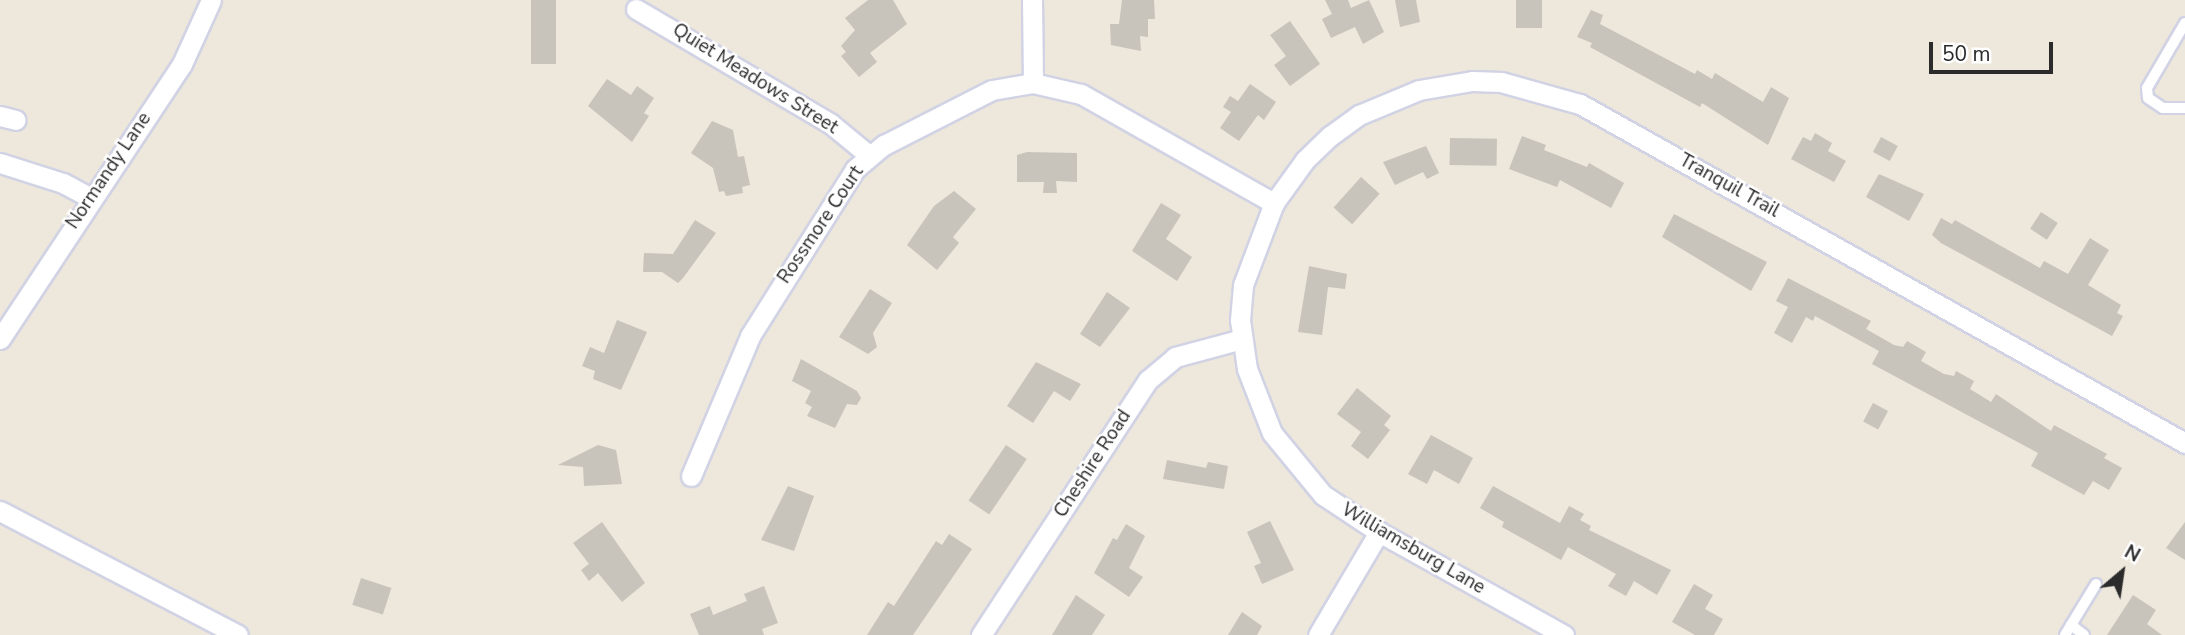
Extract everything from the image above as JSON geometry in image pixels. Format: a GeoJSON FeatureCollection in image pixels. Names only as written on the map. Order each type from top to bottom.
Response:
{"type":"FeatureCollection","features":[{"type":"Feature","properties":{"kind":"street","name":"Normandy Lane"},"geometry":{"type":"LineString","coordinates":[[0,339],[182,64],[211,0]]}},
{"type":"Feature","properties":{"kind":"street"},"geometry":{"type":"LineString","coordinates":[[1032,0],[1033,83]]}},
{"type":"Feature","properties":{"kind":"street","name":"Quiet Meadows Street"},"geometry":{"type":"LineString","coordinates":[[636,9],[831,124],[870,156]]}},
{"type":"Feature","properties":{"kind":"street","name":"Tranquil Trail"},"geometry":{"type":"LineString","coordinates":[[1274,203],[1305,160],[1330,136],[1392,99],[1445,84],[1472,82],[1542,90],[1580,104],[1669,152],[2185,443]]}},
{"type":"Feature","properties":{"kind":"street","name":"Rossmore Court"},"geometry":{"type":"LineString","coordinates":[[691,476],[750,336],[842,187],[870,156],[992,90],[1033,83],[1081,94],[1274,203]]}},
{"type":"Feature","properties":{"kind":"street"},"geometry":{"type":"LineString","coordinates":[[0,163],[63,183],[91,198]]}},
{"type":"Feature","properties":{"kind":"street","name":"Williamsburg Lane"},"geometry":{"type":"LineString","coordinates":[[1274,203],[1243,285],[1242,339],[1256,397],[1285,453],[1323,495],[1379,532],[1564,635]]}},
{"type":"Feature","properties":{"kind":"street","name":"Cheshire Road"},"geometry":{"type":"LineString","coordinates":[[981,635],[1148,380],[1175,357],[1242,339]]}},
{"type":"Feature","properties":{"kind":"street"},"geometry":{"type":"LineString","coordinates":[[0,511],[238,635]]}},
{"type":"Feature","properties":{"kind":"street"},"geometry":{"type":"LineString","coordinates":[[1318,635],[1379,532]]}},
{"type":"Feature","properties":{"kind":"lane"},"geometry":{"type":"LineString","coordinates":[[2185,23],[2147,88],[2148,98],[2162,108],[2185,108]]}},
{"type":"Feature","properties":{"kind":"lane"},"geometry":{"type":"LineString","coordinates":[[2084,635],[2068,630],[2096,584]]}},
{"type":"Feature","properties":{"kind":"building"},"geometry":{"type":"Polygon","coordinates":[[[531,0],[556,0],[556,64],[531,64],[531,0]]]}},
{"type":"Feature","properties":{"kind":"building"},"geometry":{"type":"Polygon","coordinates":[[[868,0],[893,0],[907,24],[870,53],[877,62],[859,77],[841,56],[846,52],[841,46],[855,30],[845,18],[868,0]]]}},
{"type":"Feature","properties":{"kind":"building"},"geometry":{"type":"Polygon","coordinates":[[[1122,0],[1154,0],[1155,19],[1148,19],[1148,37],[1140,36],[1141,51],[1111,45],[1110,24],[1119,24],[1122,0]]]}},
{"type":"Feature","properties":{"kind":"building"},"geometry":{"type":"Polygon","coordinates":[[[1325,0],[1348,0],[1351,8],[1369,0],[1384,32],[1363,44],[1355,27],[1331,38],[1322,19],[1332,14],[1325,0]]]}},
{"type":"Feature","properties":{"kind":"building"},"geometry":{"type":"Polygon","coordinates":[[[1395,0],[1416,0],[1420,22],[1400,27],[1395,0]]]}},
{"type":"Feature","properties":{"kind":"building"},"geometry":{"type":"Polygon","coordinates":[[[1516,0],[1542,0],[1542,28],[1516,28],[1516,0]]]}},
{"type":"Feature","properties":{"kind":"building"},"geometry":{"type":"Polygon","coordinates":[[[1591,10],[1603,15],[1600,24],[1695,74],[1697,70],[1712,79],[1715,73],[1763,102],[1771,87],[1789,98],[1768,145],[1702,103],[1700,107],[1590,47],[1592,43],[1577,37],[1591,10]]]}},
{"type":"Feature","properties":{"kind":"building"},"geometry":{"type":"Polygon","coordinates":[[[1290,21],[1320,64],[1290,86],[1274,65],[1286,56],[1270,35],[1290,21]]]}},
{"type":"Feature","properties":{"kind":"building"},"geometry":{"type":"Polygon","coordinates":[[[607,79],[631,95],[637,86],[654,98],[644,113],[649,116],[632,142],[588,106],[607,79]]]}},
{"type":"Feature","properties":{"kind":"building"},"geometry":{"type":"Polygon","coordinates":[[[1250,84],[1276,102],[1264,120],[1258,115],[1239,141],[1220,128],[1231,112],[1223,107],[1230,96],[1238,101],[1250,84]]]}},
{"type":"Feature","properties":{"kind":"building"},"geometry":{"type":"Polygon","coordinates":[[[712,121],[733,130],[738,157],[744,156],[750,185],[742,187],[743,193],[726,196],[724,191],[719,192],[713,168],[691,153],[712,121]]]}},
{"type":"Feature","properties":{"kind":"building"},"geometry":{"type":"Polygon","coordinates":[[[1815,133],[1832,143],[1828,151],[1846,161],[1834,182],[1791,159],[1803,137],[1811,141],[1815,133]]]}},
{"type":"Feature","properties":{"kind":"building"},"geometry":{"type":"Polygon","coordinates":[[[1522,136],[1546,145],[1544,150],[1587,167],[1589,163],[1624,183],[1611,208],[1560,180],[1557,187],[1509,169],[1522,136]]]}},
{"type":"Feature","properties":{"kind":"building"},"geometry":{"type":"Polygon","coordinates":[[[1881,137],[1898,146],[1890,161],[1873,152],[1881,137]]]}},
{"type":"Feature","properties":{"kind":"building"},"geometry":{"type":"Polygon","coordinates":[[[1450,138],[1497,139],[1497,166],[1450,165],[1450,138]]]}},
{"type":"Feature","properties":{"kind":"building"},"geometry":{"type":"Polygon","coordinates":[[[1426,146],[1439,173],[1427,179],[1423,172],[1395,185],[1383,162],[1426,146]]]}},
{"type":"Feature","properties":{"kind":"building"},"geometry":{"type":"Polygon","coordinates":[[[1027,152],[1077,153],[1077,182],[1056,181],[1057,193],[1043,193],[1044,182],[1017,182],[1017,155],[1027,152]]]}},
{"type":"Feature","properties":{"kind":"building"},"geometry":{"type":"Polygon","coordinates":[[[1879,174],[1924,194],[1909,221],[1866,197],[1879,174]]]}},
{"type":"Feature","properties":{"kind":"building"},"geometry":{"type":"Polygon","coordinates":[[[1361,177],[1380,194],[1352,224],[1334,207],[1361,177]]]}},
{"type":"Feature","properties":{"kind":"building"},"geometry":{"type":"Polygon","coordinates":[[[954,191],[976,209],[953,237],[959,243],[937,270],[907,245],[934,206],[954,191]]]}},
{"type":"Feature","properties":{"kind":"building"},"geometry":{"type":"Polygon","coordinates":[[[1161,203],[1181,215],[1166,239],[1192,257],[1177,281],[1132,251],[1161,203]]]}},
{"type":"Feature","properties":{"kind":"building"},"geometry":{"type":"Polygon","coordinates":[[[2041,212],[2058,223],[2047,240],[2030,229],[2041,212]]]}},
{"type":"Feature","properties":{"kind":"building"},"geometry":{"type":"Polygon","coordinates":[[[1674,214],[1767,262],[1751,291],[1662,237],[1674,214]]]}},
{"type":"Feature","properties":{"kind":"building"},"geometry":{"type":"Polygon","coordinates":[[[1941,218],[1952,224],[1955,220],[2040,268],[2044,261],[2068,274],[2090,238],[2109,250],[2088,285],[2121,305],[2117,313],[2123,316],[2112,336],[1941,243],[1932,235],[1941,218]]]}},
{"type":"Feature","properties":{"kind":"building"},"geometry":{"type":"Polygon","coordinates":[[[695,220],[716,233],[678,283],[662,272],[643,272],[644,253],[673,254],[695,220]]]}},
{"type":"Feature","properties":{"kind":"building"},"geometry":{"type":"Polygon","coordinates":[[[1309,266],[1347,274],[1345,289],[1328,287],[1322,335],[1298,332],[1309,266]]]}},
{"type":"Feature","properties":{"kind":"building"},"geometry":{"type":"Polygon","coordinates":[[[1788,278],[1871,321],[1866,329],[1894,345],[1903,347],[1907,341],[1926,352],[1921,361],[1944,374],[1954,376],[1956,371],[1974,381],[1970,389],[1991,402],[1996,394],[2051,431],[2054,425],[2107,454],[2104,458],[2122,468],[2109,490],[2093,481],[2084,495],[2031,466],[2038,453],[1872,364],[1879,351],[1815,316],[1813,321],[1806,317],[1792,343],[1774,333],[1788,307],[1776,301],[1788,278]]]}},
{"type":"Feature","properties":{"kind":"building"},"geometry":{"type":"Polygon","coordinates":[[[870,289],[892,303],[873,333],[877,347],[868,354],[839,337],[870,289]]]}},
{"type":"Feature","properties":{"kind":"building"},"geometry":{"type":"Polygon","coordinates":[[[1107,292],[1130,308],[1100,347],[1080,334],[1107,292]]]}},
{"type":"Feature","properties":{"kind":"building"},"geometry":{"type":"Polygon","coordinates":[[[617,320],[647,332],[621,390],[593,379],[595,371],[582,366],[590,347],[604,353],[617,320]]]}},
{"type":"Feature","properties":{"kind":"building"},"geometry":{"type":"Polygon","coordinates":[[[801,359],[857,391],[861,398],[857,405],[847,404],[835,428],[807,416],[812,407],[805,403],[811,391],[792,381],[801,359]]]}},
{"type":"Feature","properties":{"kind":"building"},"geometry":{"type":"Polygon","coordinates":[[[1036,362],[1081,384],[1070,401],[1054,391],[1033,423],[1007,406],[1036,362]]]}},
{"type":"Feature","properties":{"kind":"building"},"geometry":{"type":"Polygon","coordinates":[[[1357,388],[1391,416],[1384,425],[1390,430],[1368,459],[1351,446],[1361,432],[1337,414],[1357,388]]]}},
{"type":"Feature","properties":{"kind":"building"},"geometry":{"type":"Polygon","coordinates":[[[1873,403],[1888,411],[1878,430],[1863,422],[1873,403]]]}},
{"type":"Feature","properties":{"kind":"building"},"geometry":{"type":"Polygon","coordinates":[[[1431,435],[1473,458],[1459,484],[1434,470],[1427,484],[1408,474],[1431,435]]]}},
{"type":"Feature","properties":{"kind":"building"},"geometry":{"type":"Polygon","coordinates":[[[598,445],[616,450],[622,484],[584,486],[583,467],[558,465],[598,445]]]}},
{"type":"Feature","properties":{"kind":"building"},"geometry":{"type":"Polygon","coordinates":[[[1006,445],[1027,459],[989,515],[969,501],[1006,445]]]}},
{"type":"Feature","properties":{"kind":"building"},"geometry":{"type":"Polygon","coordinates":[[[1167,460],[1206,468],[1208,462],[1228,466],[1224,489],[1163,479],[1167,460]]]}},
{"type":"Feature","properties":{"kind":"building"},"geometry":{"type":"Polygon","coordinates":[[[788,486],[814,496],[794,551],[761,540],[788,486]]]}},
{"type":"Feature","properties":{"kind":"building"},"geometry":{"type":"Polygon","coordinates":[[[1493,486],[1560,523],[1569,506],[1584,514],[1580,520],[1591,526],[1589,530],[1671,570],[1657,595],[1634,581],[1626,596],[1608,586],[1616,574],[1568,547],[1561,560],[1502,527],[1504,522],[1480,508],[1493,486]]]}},
{"type":"Feature","properties":{"kind":"building"},"geometry":{"type":"Polygon","coordinates":[[[1270,521],[1294,570],[1262,584],[1254,566],[1261,563],[1247,532],[1270,521]]]}},
{"type":"Feature","properties":{"kind":"building"},"geometry":{"type":"Polygon","coordinates":[[[602,522],[645,583],[622,602],[598,573],[589,581],[581,570],[589,564],[573,543],[602,522]]]}},
{"type":"Feature","properties":{"kind":"building"},"geometry":{"type":"Polygon","coordinates":[[[2185,522],[2185,560],[2166,548],[2185,522]]]}},
{"type":"Feature","properties":{"kind":"building"},"geometry":{"type":"Polygon","coordinates":[[[1126,524],[1145,536],[1129,568],[1143,577],[1129,597],[1094,573],[1113,538],[1117,540],[1126,524]]]}},
{"type":"Feature","properties":{"kind":"building"},"geometry":{"type":"Polygon","coordinates":[[[949,534],[972,549],[913,635],[867,635],[888,602],[894,606],[936,541],[942,545],[949,534]]]}},
{"type":"Feature","properties":{"kind":"building"},"geometry":{"type":"Polygon","coordinates":[[[361,578],[391,588],[383,615],[352,605],[361,578]]]}},
{"type":"Feature","properties":{"kind":"building"},"geometry":{"type":"Polygon","coordinates":[[[1694,584],[1713,595],[1705,609],[1723,619],[1714,635],[1695,635],[1672,622],[1694,584]]]}},
{"type":"Feature","properties":{"kind":"building"},"geometry":{"type":"Polygon","coordinates":[[[764,586],[778,623],[762,629],[764,635],[699,635],[690,614],[710,606],[713,615],[747,601],[744,594],[764,586]]]}},
{"type":"Feature","properties":{"kind":"building"},"geometry":{"type":"Polygon","coordinates":[[[1076,595],[1105,615],[1092,635],[1052,635],[1076,595]]]}},
{"type":"Feature","properties":{"kind":"building"},"geometry":{"type":"Polygon","coordinates":[[[2133,595],[2156,610],[2147,624],[2162,635],[2107,635],[2133,595]]]}},
{"type":"Feature","properties":{"kind":"building"},"geometry":{"type":"Polygon","coordinates":[[[1242,612],[1262,626],[1257,635],[1228,635],[1242,612]]]}}]}
